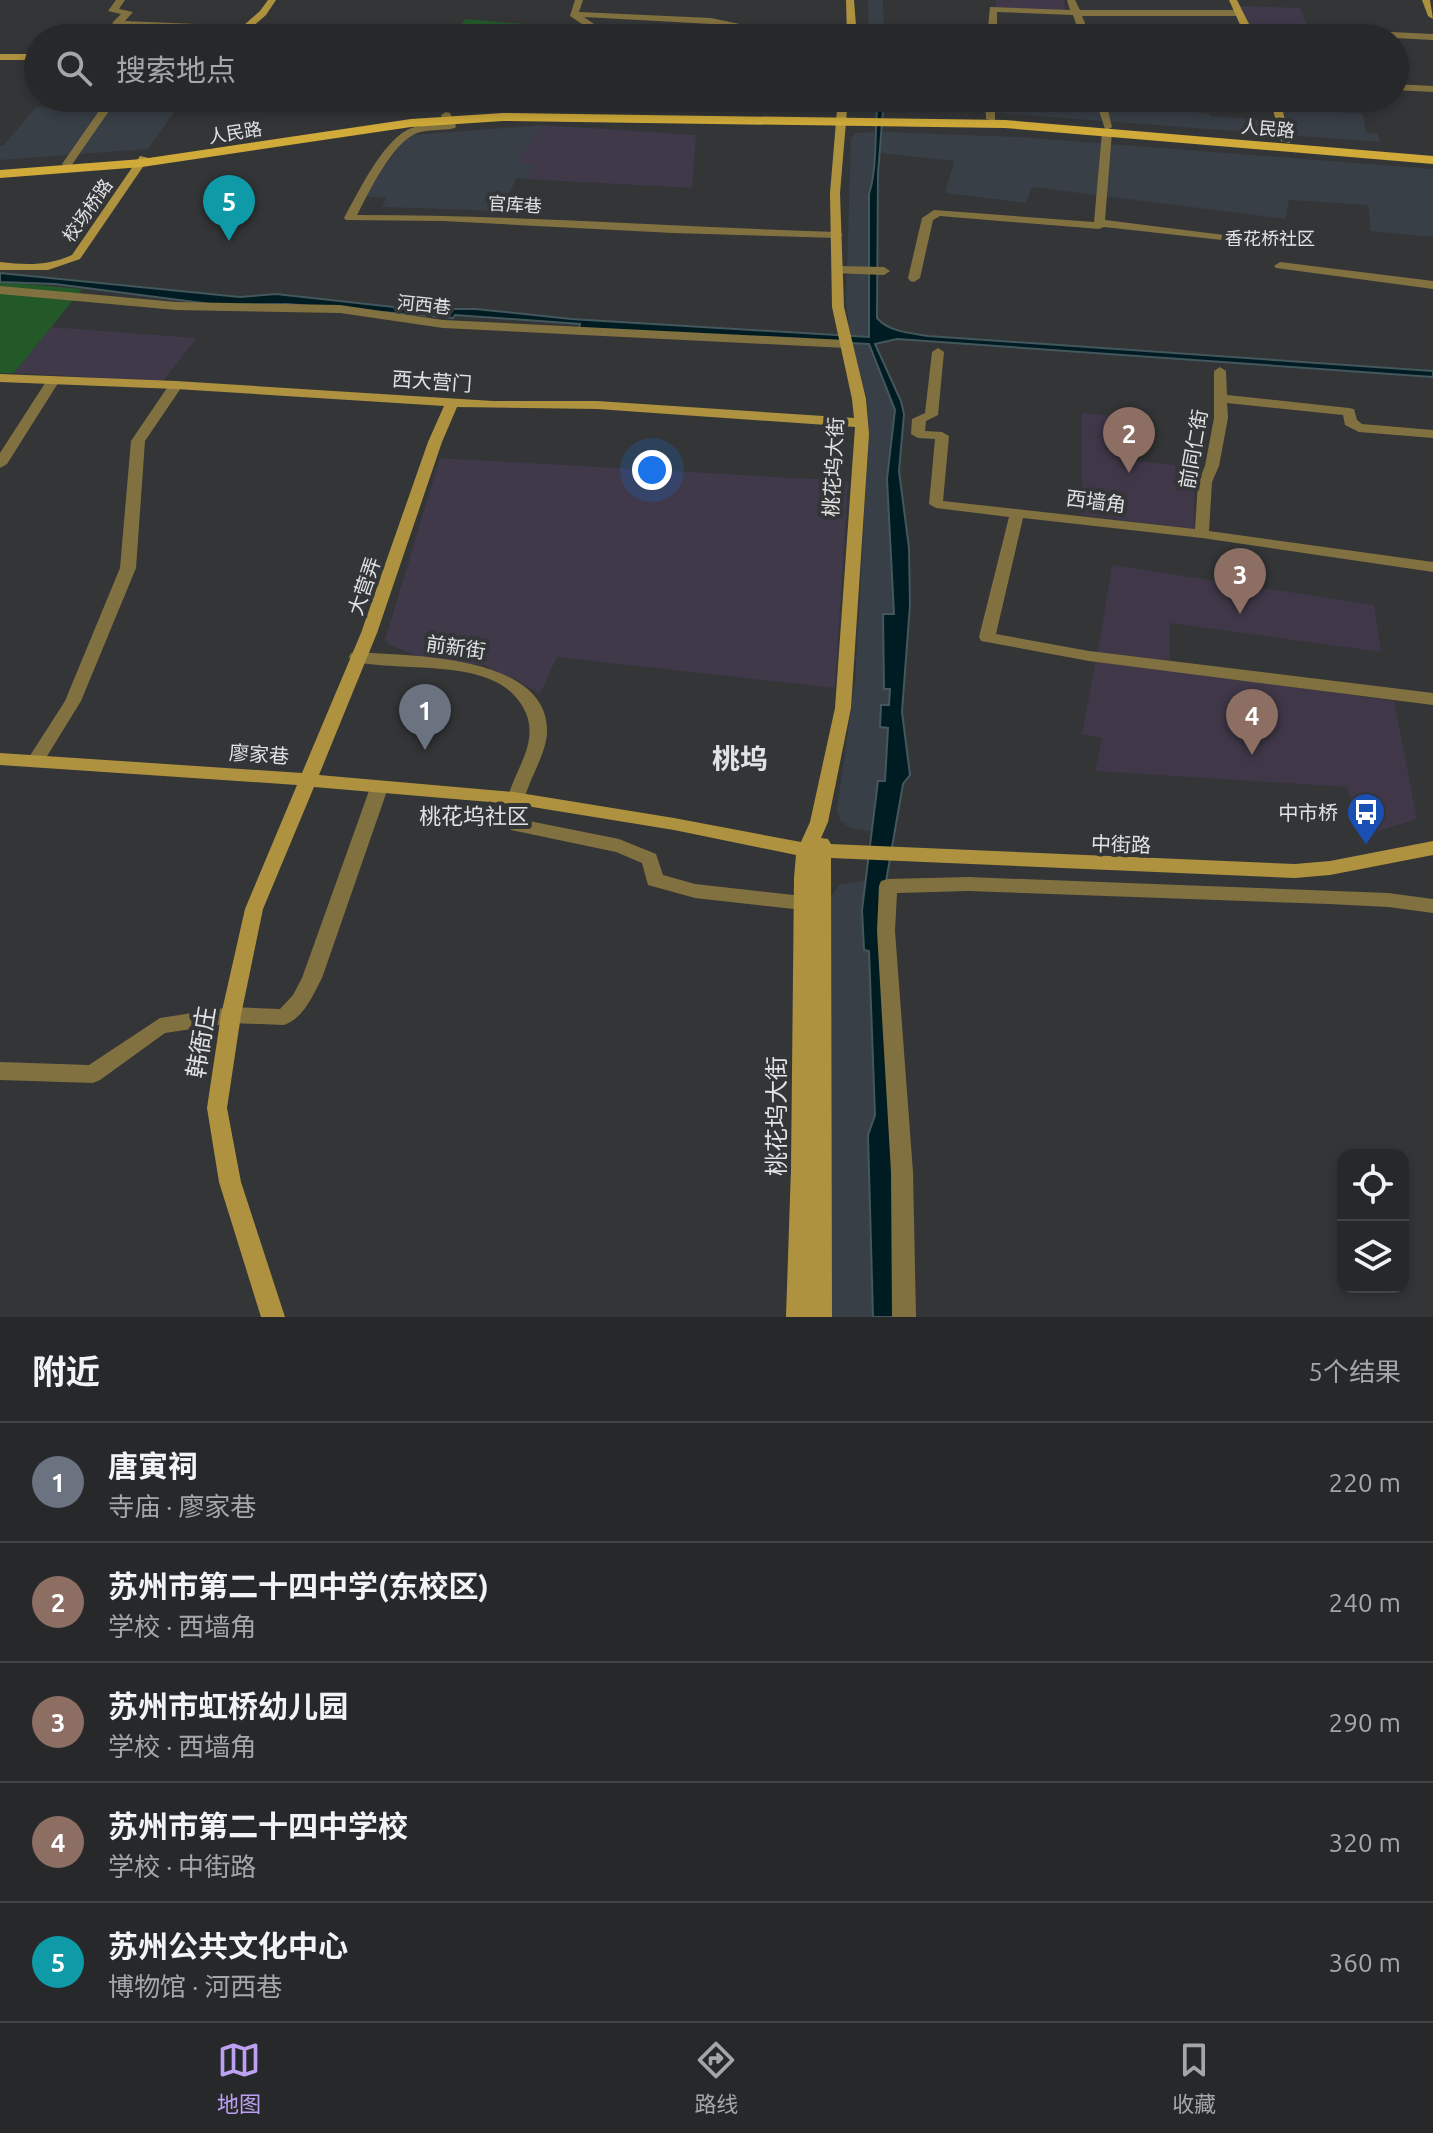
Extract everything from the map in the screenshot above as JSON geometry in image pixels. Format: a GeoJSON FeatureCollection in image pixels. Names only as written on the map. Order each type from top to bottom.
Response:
{"type":"FeatureCollection","features":[{"type":"Feature","properties":{"kind":"main road","name":"人民路"},"geometry":{"type":"LineString","coordinates":[[0,174],[143,161],[447,117],[991,119],[1433,157]]}},
{"type":"Feature","properties":{"kind":"main road","name":"人民路"},"geometry":{"type":"LineString","coordinates":[[891,118],[1286,141],[1433,157]]}},
{"type":"Feature","properties":{"kind":"main road","name":"人民路"},"geometry":{"type":"LineString","coordinates":[[0,167],[143,161]]}},
{"type":"Feature","properties":{"kind":"street"},"geometry":{"type":"LineString","coordinates":[[121,0],[112,11],[129,12],[117,23],[138,24]]}},
{"type":"Feature","properties":{"kind":"street"},"geometry":{"type":"LineString","coordinates":[[249,24],[272,0]]}},
{"type":"Feature","properties":{"kind":"street"},"geometry":{"type":"LineString","coordinates":[[573,14],[579,0]]}},
{"type":"Feature","properties":{"kind":"street"},"geometry":{"type":"LineString","coordinates":[[850,0],[851,24]]}},
{"type":"Feature","properties":{"kind":"street"},"geometry":{"type":"LineString","coordinates":[[1071,0],[1082,24]]}},
{"type":"Feature","properties":{"kind":"street"},"geometry":{"type":"LineString","coordinates":[[1233,0],[1244,24]]}},
{"type":"Feature","properties":{"kind":"street"},"geometry":{"type":"LineString","coordinates":[[1426,0],[1433,16]]}},
{"type":"Feature","properties":{"kind":"street"},"geometry":{"type":"LineString","coordinates":[[992,24],[993,9],[1078,13],[1239,13]]}},
{"type":"Feature","properties":{"kind":"street"},"geometry":{"type":"LineString","coordinates":[[573,14],[588,24]]}},
{"type":"Feature","properties":{"kind":"street"},"geometry":{"type":"LineString","coordinates":[[573,14],[725,24]]}},
{"type":"Feature","properties":{"kind":"street"},"geometry":{"type":"LineString","coordinates":[[1409,36],[1433,37]]}},
{"type":"Feature","properties":{"kind":"street"},"geometry":{"type":"LineString","coordinates":[[0,57],[24,57]]}},
{"type":"Feature","properties":{"kind":"street"},"geometry":{"type":"LineString","coordinates":[[1409,88],[1433,89]]}},
{"type":"Feature","properties":{"kind":"street"},"geometry":{"type":"LineString","coordinates":[[67,164],[103,112]]}},
{"type":"Feature","properties":{"kind":"street","name":"桃花坞大街"},"geometry":{"type":"LineString","coordinates":[[798,1317],[803,1154],[803,903],[845,688],[862,423],[858,391],[844,341],[837,270],[835,193],[841,112]]}},
{"type":"Feature","properties":{"kind":"street"},"geometry":{"type":"LineString","coordinates":[[991,112],[991,119]]}},
{"type":"Feature","properties":{"kind":"street"},"geometry":{"type":"LineString","coordinates":[[914,278],[928,218],[938,212],[1099,226],[1107,129],[1103,112]]}},
{"type":"Feature","properties":{"kind":"street"},"geometry":{"type":"LineString","coordinates":[[1279,112],[1286,141]]}},
{"type":"Feature","properties":{"kind":"street","name":"官库巷"},"geometry":{"type":"LineString","coordinates":[[447,117],[451,126],[411,131],[369,182],[350,218],[443,218],[837,235]]}},
{"type":"Feature","properties":{"kind":"street","name":"校场桥路"},"geometry":{"type":"LineString","coordinates":[[0,266],[39,270],[61,266],[76,257],[143,161]]}},
{"type":"Feature","properties":{"kind":"street"},"geometry":{"type":"LineString","coordinates":[[1099,223],[1281,245]]}},
{"type":"Feature","properties":{"kind":"street"},"geometry":{"type":"LineString","coordinates":[[1280,266],[1433,285]]}},
{"type":"Feature","properties":{"kind":"street"},"geometry":{"type":"LineString","coordinates":[[837,270],[884,271]]}},
{"type":"Feature","properties":{"kind":"street","name":"河西巷"},"geometry":{"type":"LineString","coordinates":[[0,290],[176,306],[340,309],[443,324],[844,341]]}},
{"type":"Feature","properties":{"kind":"street","name":"西墙角"},"geometry":{"type":"LineString","coordinates":[[938,352],[931,415],[919,419],[918,434],[942,436],[936,504],[1202,534],[1433,567]]}},
{"type":"Feature","properties":{"kind":"street","name":"前同仁街"},"geometry":{"type":"LineString","coordinates":[[1202,534],[1205,482],[1220,430],[1220,371]]}},
{"type":"Feature","properties":{"kind":"street","name":"西大营门"},"geometry":{"type":"LineString","coordinates":[[0,378],[176,385],[452,403],[597,405],[862,423]]}},
{"type":"Feature","properties":{"kind":"street"},"geometry":{"type":"LineString","coordinates":[[0,464],[54,380]]}},
{"type":"Feature","properties":{"kind":"street"},"geometry":{"type":"LineString","coordinates":[[35,762],[73,701],[128,568],[138,441],[176,385]]}},
{"type":"Feature","properties":{"kind":"street"},"geometry":{"type":"LineString","coordinates":[[1222,398],[1349,412],[1350,422],[1359,428],[1433,434]]}},
{"type":"Feature","properties":{"kind":"street","name":"大营弄"},"geometry":{"type":"LineString","coordinates":[[309,780],[452,403]]}},
{"type":"Feature","properties":{"kind":"street"},"geometry":{"type":"LineString","coordinates":[[1017,512],[987,637],[1089,656],[1433,699]]}},
{"type":"Feature","properties":{"kind":"street","name":"前新街"},"geometry":{"type":"LineString","coordinates":[[357,657],[481,670],[504,679],[526,693],[535,706],[538,737],[530,767],[514,798]]}},
{"type":"Feature","properties":{"kind":"street","name":"廖家巷"},"geometry":{"type":"LineString","coordinates":[[0,759],[309,780],[514,798],[814,851]]}},
{"type":"Feature","properties":{"kind":"street","name":"韩衙庄"},"geometry":{"type":"LineString","coordinates":[[273,1317],[230,1182],[217,1108],[231,1015],[254,909],[309,780]]}},
{"type":"Feature","properties":{"kind":"street"},"geometry":{"type":"LineString","coordinates":[[0,1071],[93,1074],[160,1026],[231,1015],[284,1017],[300,1001],[334,923],[379,788]]}},
{"type":"Feature","properties":{"kind":"street"},"geometry":{"type":"LineString","coordinates":[[514,798],[513,816],[517,825],[619,846],[650,859],[655,880],[695,891],[803,903]]}},
{"type":"Feature","properties":{"kind":"street","name":"中街路"},"geometry":{"type":"LineString","coordinates":[[814,851],[1295,871],[1330,868],[1433,848]]}},
{"type":"Feature","properties":{"kind":"street","name":"桃花坞大街"},"geometry":{"type":"LineString","coordinates":[[814,851],[820,1317]]}},
{"type":"Feature","properties":{"kind":"street"},"geometry":{"type":"LineString","coordinates":[[904,1317],[902,1172],[886,931],[888,886],[968,884],[1329,897],[1433,906]]}},
{"type":"Feature","properties":{"kind":"shaded area"},"geometry":{"type":"Polygon","coordinates":[[[868,0],[883,0],[884,24],[869,24],[868,0]]]}},
{"type":"Feature","properties":{"kind":"shaded area"},"geometry":{"type":"Polygon","coordinates":[[[996,0],[1064,0],[1065,11],[996,7],[996,0]]]}},
{"type":"Feature","properties":{"kind":"shaded area"},"geometry":{"type":"Polygon","coordinates":[[[1240,6],[1300,8],[1306,24],[1249,24],[1240,6]]]}},
{"type":"Feature","properties":{"kind":"shaded area"},"geometry":{"type":"Polygon","coordinates":[[[32,112],[174,112],[148,149],[0,160],[0,146],[32,112]]]}},
{"type":"Feature","properties":{"kind":"shaded area"},"geometry":{"type":"Polygon","coordinates":[[[1195,112],[1283,122],[1280,112],[1339,112],[1363,114],[1366,133],[1378,134],[1380,142],[996,113],[1195,112]]]}},
{"type":"Feature","properties":{"kind":"shaded area"},"geometry":{"type":"Polygon","coordinates":[[[542,125],[518,161],[535,163],[526,179],[517,178],[500,211],[382,207],[386,198],[364,196],[379,171],[401,145],[399,136],[542,125]]]}},
{"type":"Feature","properties":{"kind":"shaded area"},"geometry":{"type":"Polygon","coordinates":[[[542,125],[696,135],[692,188],[526,179],[534,164],[517,162],[542,125]]]}},
{"type":"Feature","properties":{"kind":"shaded area"},"geometry":{"type":"Polygon","coordinates":[[[874,132],[875,179],[869,194],[869,344],[895,410],[887,479],[894,614],[883,614],[884,689],[890,689],[889,706],[882,705],[888,728],[885,782],[878,782],[874,832],[850,828],[840,820],[837,810],[855,681],[869,429],[867,401],[850,336],[846,301],[851,138],[856,133],[874,132]]]}},
{"type":"Feature","properties":{"kind":"shaded area"},"geometry":{"type":"Polygon","coordinates":[[[882,133],[1020,137],[1433,169],[1433,237],[1371,231],[1368,205],[1289,200],[1286,219],[1032,187],[1026,203],[945,193],[954,161],[880,153],[882,133]]]}},
{"type":"Feature","properties":{"kind":"shaded area"},"geometry":{"type":"Polygon","coordinates":[[[51,327],[197,338],[163,381],[14,373],[51,327]]]}},
{"type":"Feature","properties":{"kind":"shaded area"},"geometry":{"type":"Polygon","coordinates":[[[1082,413],[1134,418],[1136,461],[1175,465],[1176,481],[1194,483],[1194,529],[1082,515],[1082,413]]]}},
{"type":"Feature","properties":{"kind":"shaded area"},"geometry":{"type":"Polygon","coordinates":[[[440,458],[848,481],[835,688],[557,657],[540,694],[515,679],[491,671],[488,666],[419,657],[389,644],[385,640],[440,458]]]}},
{"type":"Feature","properties":{"kind":"shaded area"},"geometry":{"type":"Polygon","coordinates":[[[1112,565],[1374,605],[1381,652],[1170,623],[1170,661],[1098,652],[1112,565]]]}},
{"type":"Feature","properties":{"kind":"shaded area"},"geometry":{"type":"Polygon","coordinates":[[[1096,659],[1394,701],[1417,819],[1363,836],[1347,787],[1095,771],[1102,738],[1082,734],[1096,659]]]}},
{"type":"Feature","properties":{"kind":"shaded area"},"geometry":{"type":"Polygon","coordinates":[[[868,880],[862,910],[864,949],[869,950],[875,1115],[868,1135],[873,1317],[828,1317],[830,898],[839,885],[868,880]]]}},
{"type":"Feature","properties":{"kind":"green space"},"geometry":{"type":"Polygon","coordinates":[[[465,19],[522,24],[462,24],[465,19]]]}},
{"type":"Feature","properties":{"kind":"green space"},"geometry":{"type":"Polygon","coordinates":[[[0,282],[82,289],[14,373],[0,373],[0,282]]]}},
{"type":"Feature","properties":{"kind":"water"},"geometry":{"type":"Polygon","coordinates":[[[877,112],[883,112],[878,173],[877,318],[901,331],[928,336],[1433,371],[1433,377],[897,339],[875,344],[904,414],[899,471],[909,548],[910,605],[902,712],[910,775],[903,784],[884,893],[900,1317],[873,1317],[868,1135],[875,1115],[869,951],[864,950],[862,910],[878,781],[885,781],[888,728],[880,727],[881,705],[889,705],[890,689],[884,689],[883,614],[894,614],[887,479],[895,410],[869,344],[579,329],[580,324],[455,315],[453,318],[287,304],[218,305],[55,284],[0,282],[0,273],[240,297],[276,294],[412,309],[476,309],[571,319],[869,337],[869,194],[874,172],[877,112]]]}},
{"type":"Feature","properties":{"kind":"place","name":"苏州公共文化中心"},"geometry":{"type":"Point","coordinates":[229,241]}},
{"type":"Feature","properties":{"kind":"place","name":"苏州市第二十四中学(东校区)"},"geometry":{"type":"Point","coordinates":[1129,473]}},
{"type":"Feature","properties":{"kind":"place","name":"苏州市虹桥幼儿园"},"geometry":{"type":"Point","coordinates":[1240,614]}},
{"type":"Feature","properties":{"kind":"place","name":"唐寅祠"},"geometry":{"type":"Point","coordinates":[425,750]}},
{"type":"Feature","properties":{"kind":"place","name":"苏州市第二十四中学校"},"geometry":{"type":"Point","coordinates":[1252,755]}},
{"type":"Feature","properties":{"kind":"place","name":"中市桥"},"geometry":{"type":"Point","coordinates":[1366,846]}},
{"type":"Feature","properties":{"kind":"district","name":"香花桥社区"},"geometry":{"type":"Point","coordinates":[1270,238]}},
{"type":"Feature","properties":{"kind":"district","name":"桃坞"},"geometry":{"type":"Point","coordinates":[740,758]}},
{"type":"Feature","properties":{"kind":"district","name":"桃花坞社区"},"geometry":{"type":"Point","coordinates":[474,815]}}]}
